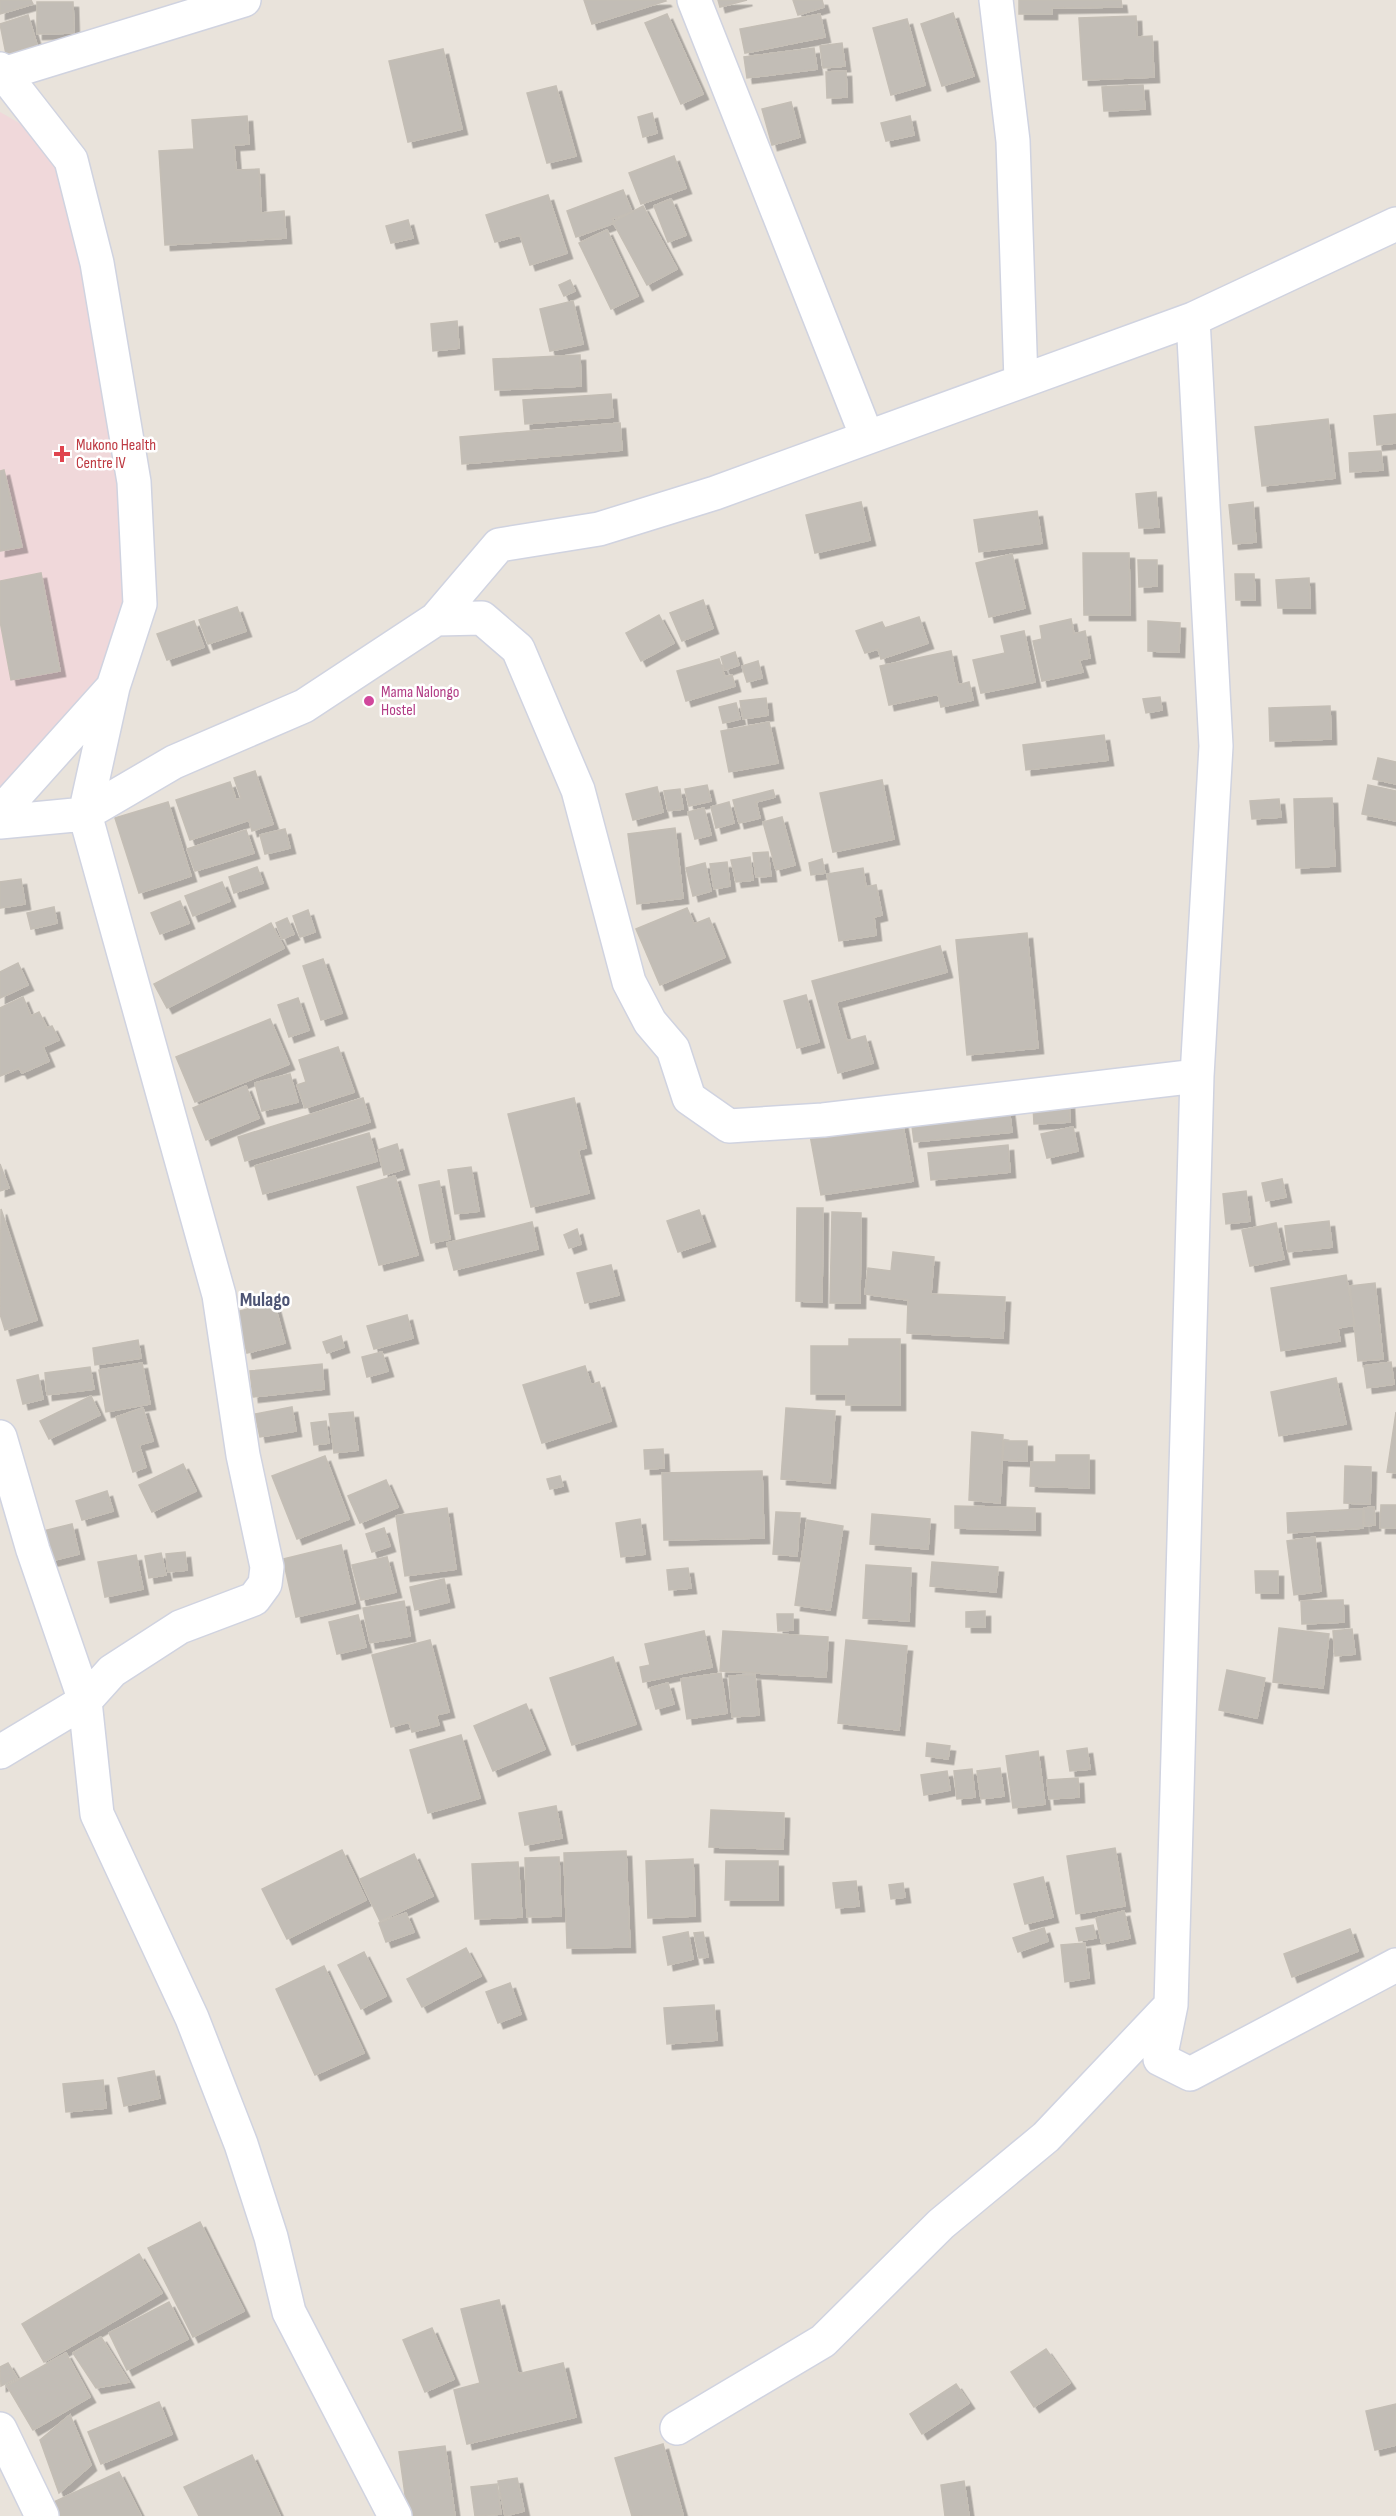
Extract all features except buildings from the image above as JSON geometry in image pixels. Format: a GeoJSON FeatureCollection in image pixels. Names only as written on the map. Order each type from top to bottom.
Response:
{"type":"FeatureCollection","features":[{"type":"Feature","properties":{"kind":"street"},"geometry":{"type":"LineString","coordinates":[[0,1752],[85,1701],[112,1671],[180,1627],[254,1599],[265,1584],[267,1567],[243,1455],[219,1295],[85,814],[113,687],[140,604],[134,482],[97,263],[71,160],[1,73],[244,0]]}},
{"type":"Feature","properties":{"kind":"street"},"geometry":{"type":"LineString","coordinates":[[694,0],[867,437]]}},
{"type":"Feature","properties":{"kind":"street"},"geometry":{"type":"LineString","coordinates":[[996,0],[1013,141],[1021,381]]}},
{"type":"Feature","properties":{"kind":"street"},"geometry":{"type":"LineString","coordinates":[[0,822],[85,814],[174,762],[304,706],[436,619],[499,545],[599,529],[715,494],[1193,319],[1396,224]]}},
{"type":"Feature","properties":{"kind":"street"},"geometry":{"type":"LineString","coordinates":[[1193,319],[1216,746],[1197,1076],[1170,2005],[1161,2059],[1190,2074],[1396,1965]]}},
{"type":"Feature","properties":{"kind":"street"},"geometry":{"type":"LineString","coordinates":[[436,619],[482,618],[518,649],[578,790],[629,982],[650,1022],[673,1049],[689,1098],[729,1126],[823,1120],[1197,1076]]}},
{"type":"Feature","properties":{"kind":"street"},"geometry":{"type":"LineString","coordinates":[[0,813],[113,687]]}},
{"type":"Feature","properties":{"kind":"street"},"geometry":{"type":"LineString","coordinates":[[0,1437],[33,1550],[85,1701],[97,1814],[192,2018],[237,2133],[271,2237],[289,2312],[395,2516]]}},
{"type":"Feature","properties":{"kind":"street"},"geometry":{"type":"LineString","coordinates":[[677,2428],[823,2341],[941,2224],[1046,2138],[1170,2005]]}},
{"type":"Feature","properties":{"kind":"street"},"geometry":{"type":"LineString","coordinates":[[0,2429],[42,2516]]}},
{"type":"Feature","properties":{"kind":"shaded area","name":"Mukono Health Centre IV"},"geometry":{"type":"Polygon","coordinates":[[[0,112],[61,147],[138,560],[119,669],[0,796],[0,112]]]}},
{"type":"Feature","properties":{"kind":"place","name":"Mukono Health Centre IV"},"geometry":{"type":"Point","coordinates":[62,454]}},
{"type":"Feature","properties":{"kind":"place","name":"Mama Nalongo Hostel"},"geometry":{"type":"Point","coordinates":[369,701]}},
{"type":"Feature","properties":{"kind":"district","name":"Mulago"},"geometry":{"type":"Point","coordinates":[265,1300]}}]}
